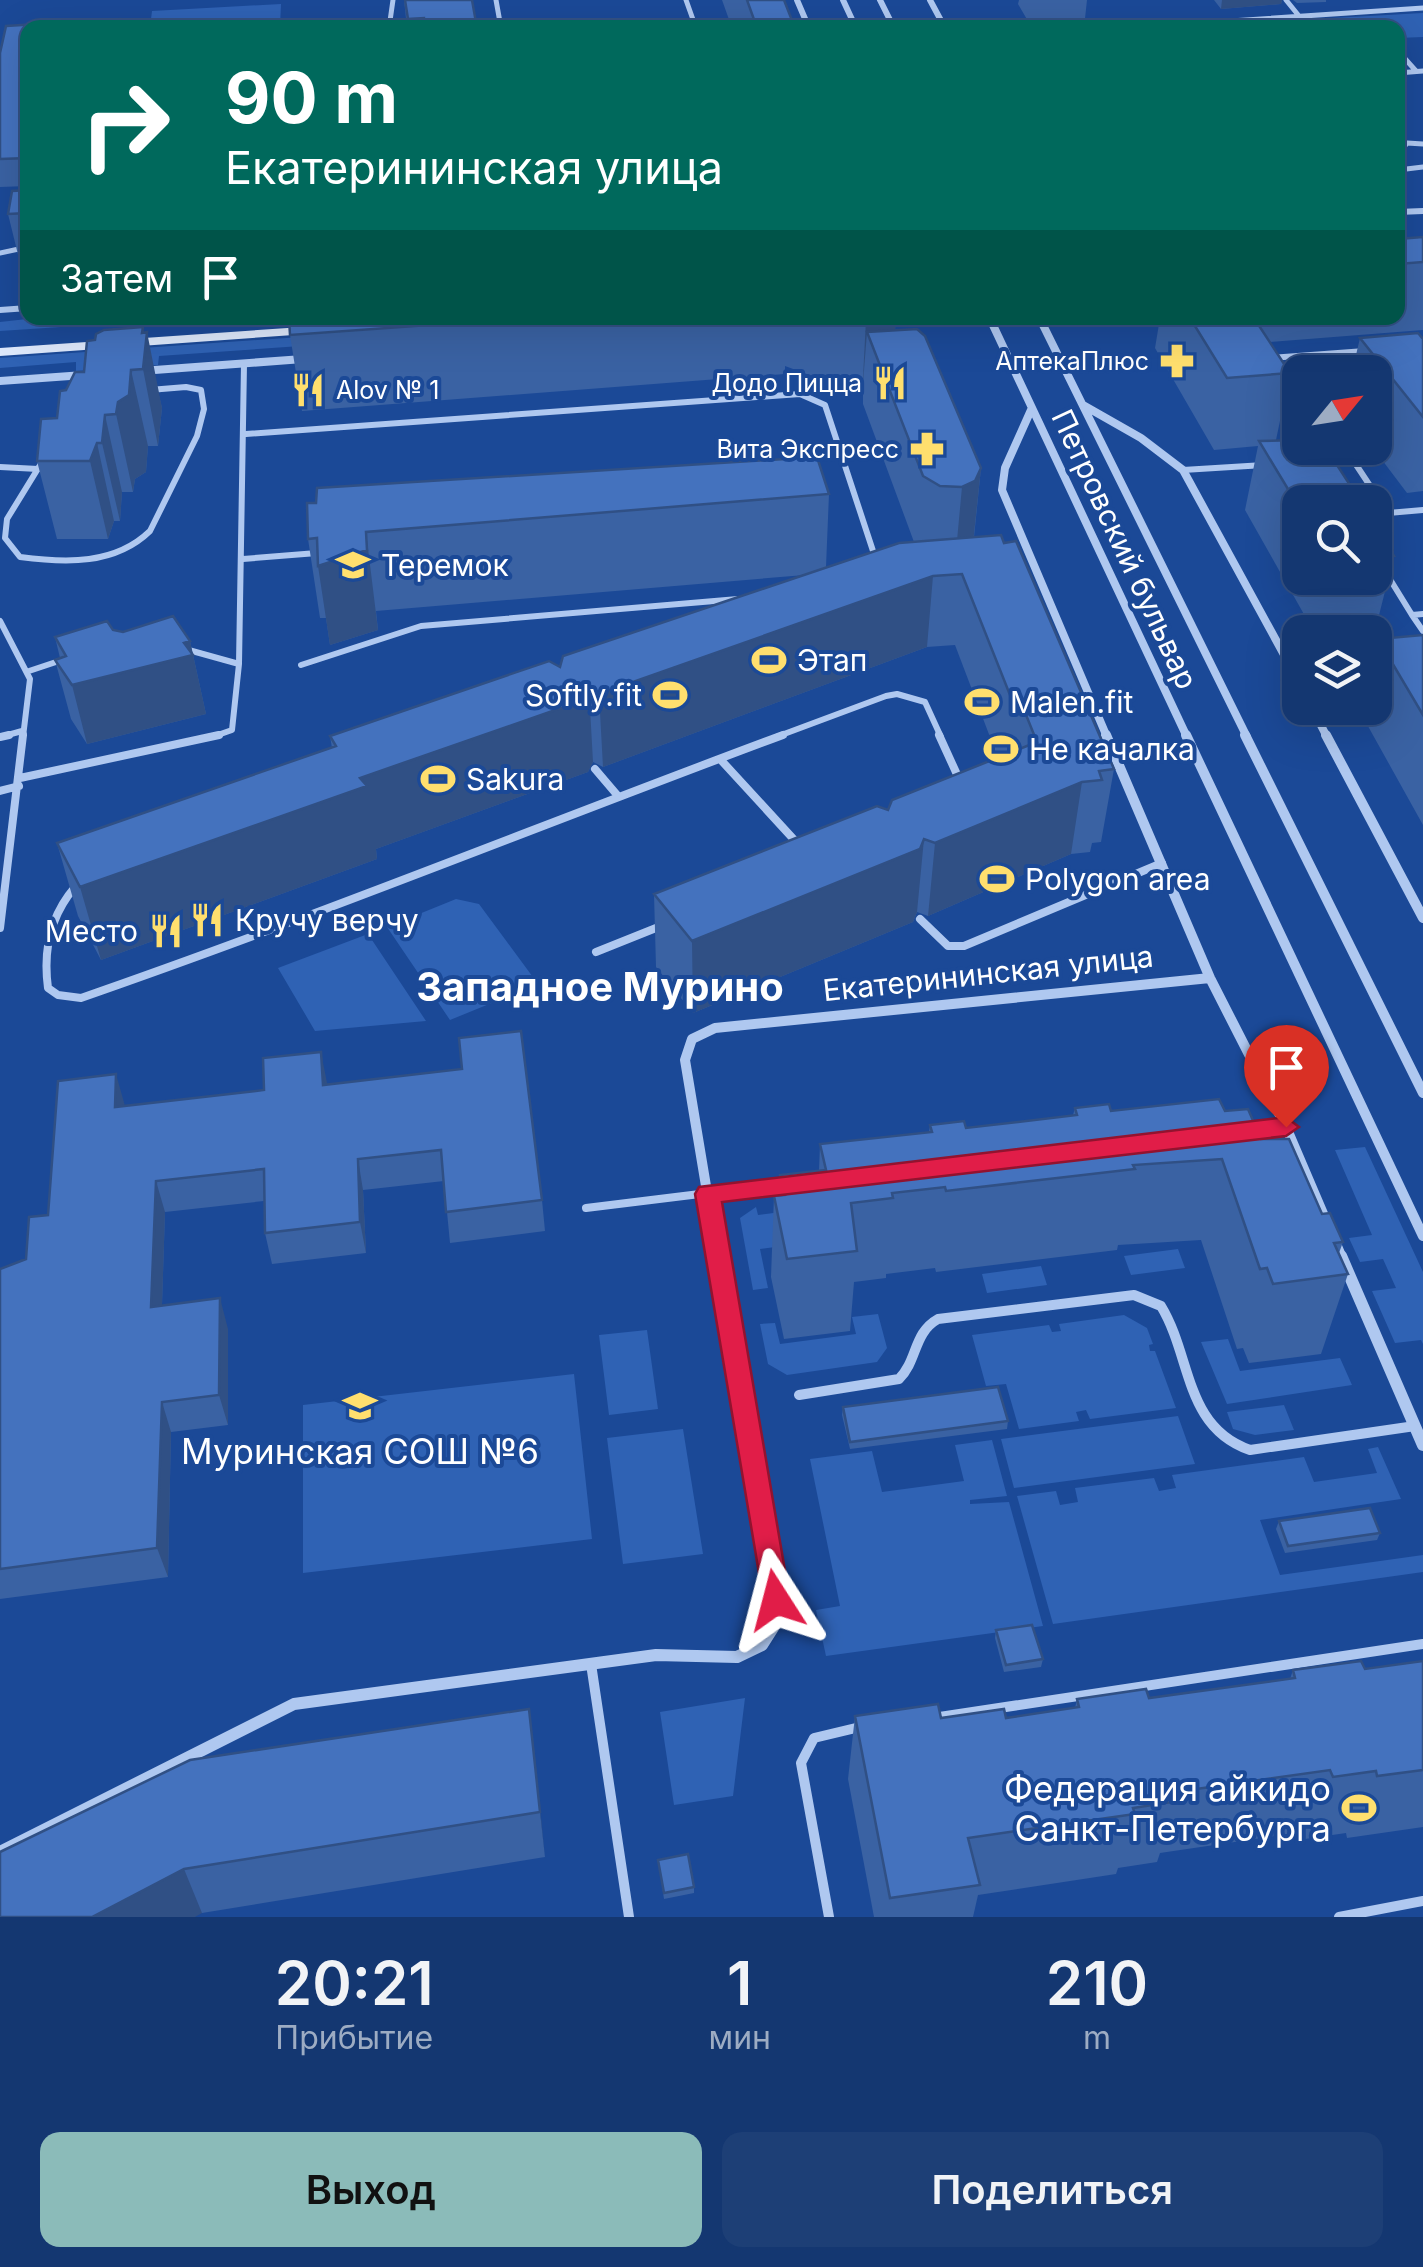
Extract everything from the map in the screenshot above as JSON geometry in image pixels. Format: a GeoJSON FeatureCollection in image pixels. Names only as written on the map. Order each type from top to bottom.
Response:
{"type":"FeatureCollection","features":[{"type":"Feature","properties":{"kind":"street"},"geometry":{"type":"LineString","coordinates":[[0,338],[192,325]]}},
{"type":"Feature","properties":{"kind":"street","name":"Петровский бульвар"},"geometry":{"type":"LineString","coordinates":[[992,325],[1423,1236]]}},
{"type":"Feature","properties":{"kind":"street","name":"Петровский бульвар"},"geometry":{"type":"LineString","coordinates":[[1041,325],[1423,1093]]}},
{"type":"Feature","properties":{"kind":"street"},"geometry":{"type":"LineString","coordinates":[[0,352],[341,328]]}},
{"type":"Feature","properties":{"kind":"street"},"geometry":{"type":"LineString","coordinates":[[126,372],[323,358]]}},
{"type":"Feature","properties":{"kind":"street"},"geometry":{"type":"LineString","coordinates":[[0,382],[86,375]]}},
{"type":"Feature","properties":{"kind":"street"},"geometry":{"type":"LineString","coordinates":[[1080,403],[1142,438],[1183,470],[1282,651]]}},
{"type":"Feature","properties":{"kind":"street"},"geometry":{"type":"LineString","coordinates":[[1032,410],[1005,468],[1002,490],[1034,576],[1210,978],[1286,1127],[1423,1445]]}},
{"type":"Feature","properties":{"kind":"street"},"geometry":{"type":"LineString","coordinates":[[1321,725],[1423,918]]}},
{"type":"Feature","properties":{"kind":"street","name":"Екатерининская улица"},"geometry":{"type":"LineString","coordinates":[[0,1852],[294,1704],[656,1655],[736,1657],[762,1646],[776,1622],[686,1060],[692,1039],[702,1032],[1210,978]]}},
{"type":"Feature","properties":{"kind":"street"},"geometry":{"type":"LineString","coordinates":[[1231,1133],[1286,1127]]}},
{"type":"Feature","properties":{"kind":"street"},"geometry":{"type":"LineString","coordinates":[[708,1194],[805,1182]]}},
{"type":"Feature","properties":{"kind":"lane"},"geometry":{"type":"LineString","coordinates":[[1286,0],[1299,16]]}},
{"type":"Feature","properties":{"kind":"lane"},"geometry":{"type":"LineString","coordinates":[[1241,20],[1423,8]]}},
{"type":"Feature","properties":{"kind":"lane"},"geometry":{"type":"LineString","coordinates":[[1253,360],[1369,350]]}},
{"type":"Feature","properties":{"kind":"lane"},"geometry":{"type":"LineString","coordinates":[[0,792],[20,782],[205,740],[232,730],[243,559],[244,364]]}},
{"type":"Feature","properties":{"kind":"lane"},"geometry":{"type":"LineString","coordinates":[[200,390],[205,402],[200,432],[150,532],[130,547],[109,556],[46,561],[20,557],[5,538],[7,519],[38,469],[74,410],[87,400],[110,393],[200,390]]}},
{"type":"Feature","properties":{"kind":"lane"},"geometry":{"type":"LineString","coordinates":[[246,434],[800,394],[826,405],[879,571]]}},
{"type":"Feature","properties":{"kind":"lane"},"geometry":{"type":"LineString","coordinates":[[1276,396],[1282,406]]}},
{"type":"Feature","properties":{"kind":"lane"},"geometry":{"type":"LineString","coordinates":[[1183,470],[1282,464]]}},
{"type":"Feature","properties":{"kind":"lane"},"geometry":{"type":"LineString","coordinates":[[1356,465],[1388,513],[1423,510]]}},
{"type":"Feature","properties":{"kind":"lane"},"geometry":{"type":"LineString","coordinates":[[0,467],[38,469]]}},
{"type":"Feature","properties":{"kind":"lane"},"geometry":{"type":"LineString","coordinates":[[243,559],[330,552]]}},
{"type":"Feature","properties":{"kind":"lane"},"geometry":{"type":"LineString","coordinates":[[1392,583],[1423,631]]}},
{"type":"Feature","properties":{"kind":"lane"},"geometry":{"type":"LineString","coordinates":[[300,666],[421,626],[750,598]]}},
{"type":"Feature","properties":{"kind":"lane"},"geometry":{"type":"LineString","coordinates":[[1412,615],[1423,614]]}},
{"type":"Feature","properties":{"kind":"lane"},"geometry":{"type":"LineString","coordinates":[[0,622],[29,671],[20,782],[0,928]]}},
{"type":"Feature","properties":{"kind":"lane"},"geometry":{"type":"LineString","coordinates":[[167,644],[239,664]]}},
{"type":"Feature","properties":{"kind":"lane"},"geometry":{"type":"LineString","coordinates":[[29,671],[69,658]]}},
{"type":"Feature","properties":{"kind":"lane"},"geometry":{"type":"LineString","coordinates":[[82,881],[58,909],[45,970],[48,988],[58,995],[81,998],[239,944],[618,796],[897,694],[926,702],[932,710],[965,794]]}},
{"type":"Feature","properties":{"kind":"lane"},"geometry":{"type":"LineString","coordinates":[[0,737],[22,731]]}},
{"type":"Feature","properties":{"kind":"lane"},"geometry":{"type":"LineString","coordinates":[[720,759],[806,852]]}},
{"type":"Feature","properties":{"kind":"lane"},"geometry":{"type":"LineString","coordinates":[[595,770],[618,796]]}},
{"type":"Feature","properties":{"kind":"lane"},"geometry":{"type":"LineString","coordinates":[[920,919],[948,946],[964,946],[1162,863]]}},
{"type":"Feature","properties":{"kind":"lane"},"geometry":{"type":"LineString","coordinates":[[596,952],[672,921]]}},
{"type":"Feature","properties":{"kind":"lane"},"geometry":{"type":"LineString","coordinates":[[586,1208],[708,1194]]}},
{"type":"Feature","properties":{"kind":"lane"},"geometry":{"type":"LineString","coordinates":[[799,1395],[899,1379],[912,1364],[916,1337],[924,1324],[938,1318],[1134,1295],[1161,1306],[1170,1321],[1206,1424],[1237,1448],[1250,1450],[1415,1426]]}},
{"type":"Feature","properties":{"kind":"lane"},"geometry":{"type":"LineString","coordinates":[[921,1720],[1423,1644]]}},
{"type":"Feature","properties":{"kind":"lane"},"geometry":{"type":"LineString","coordinates":[[591,1664],[629,1917]]}},
{"type":"Feature","properties":{"kind":"lane"},"geometry":{"type":"LineString","coordinates":[[829,1917],[801,1762],[804,1744],[815,1735],[866,1726]]}},
{"type":"Feature","properties":{"kind":"lane"},"geometry":{"type":"LineString","coordinates":[[1339,1917],[1423,1901]]}},
{"type":"Feature","properties":{"kind":"shaded area"},"geometry":{"type":"Polygon","coordinates":[[[281,4],[280,20],[151,20],[152,11],[281,4]]]}},
{"type":"Feature","properties":{"kind":"shaded area"},"geometry":{"type":"Polygon","coordinates":[[[1423,13],[1423,37],[1405,38],[1405,20],[1314,19],[1423,13]]]}},
{"type":"Feature","properties":{"kind":"shaded area"},"geometry":{"type":"Polygon","coordinates":[[[20,320],[20,325],[91,325],[0,331],[0,322],[20,320]]]}},
{"type":"Feature","properties":{"kind":"shaded area"},"geometry":{"type":"Polygon","coordinates":[[[510,325],[358,342],[159,356],[158,365],[76,371],[76,362],[0,368],[0,358],[510,325]]]}},
{"type":"Feature","properties":{"kind":"shaded area"},"geometry":{"type":"Polygon","coordinates":[[[456,899],[479,904],[538,984],[450,1020],[387,927],[456,899]]]}},
{"type":"Feature","properties":{"kind":"shaded area"},"geometry":{"type":"Polygon","coordinates":[[[368,934],[426,1021],[315,1031],[278,968],[368,934]]]}},
{"type":"Feature","properties":{"kind":"shaded area"},"geometry":{"type":"Polygon","coordinates":[[[1365,1147],[1423,1272],[1423,1344],[1421,1340],[1395,1343],[1372,1291],[1396,1288],[1383,1259],[1360,1262],[1349,1238],[1372,1235],[1335,1150],[1365,1147]]]}},
{"type":"Feature","properties":{"kind":"shaded area"},"geometry":{"type":"Polygon","coordinates":[[[756,1207],[758,1215],[781,1212],[813,1242],[760,1249],[768,1288],[753,1290],[740,1218],[756,1207]]]}},
{"type":"Feature","properties":{"kind":"shaded area"},"geometry":{"type":"Polygon","coordinates":[[[1178,1249],[1185,1268],[1131,1275],[1124,1256],[1178,1249]]]}},
{"type":"Feature","properties":{"kind":"shaded area"},"geometry":{"type":"Polygon","coordinates":[[[1041,1266],[1047,1285],[987,1293],[982,1274],[1041,1266]]]}},
{"type":"Feature","properties":{"kind":"shaded area"},"geometry":{"type":"Polygon","coordinates":[[[878,1314],[887,1348],[877,1362],[787,1375],[768,1364],[760,1324],[775,1323],[780,1344],[856,1334],[852,1317],[878,1314]]]}},
{"type":"Feature","properties":{"kind":"shaded area"},"geometry":{"type":"Polygon","coordinates":[[[1124,1315],[1147,1328],[1153,1344],[1149,1345],[1150,1351],[1155,1351],[1176,1408],[1090,1419],[1086,1410],[1076,1412],[1079,1421],[1019,1429],[1006,1384],[986,1386],[972,1335],[1049,1325],[1052,1332],[1061,1331],[1059,1324],[1124,1315]]]}},
{"type":"Feature","properties":{"kind":"shaded area"},"geometry":{"type":"Polygon","coordinates":[[[647,1330],[658,1409],[609,1415],[599,1335],[647,1330]]]}},
{"type":"Feature","properties":{"kind":"shaded area"},"geometry":{"type":"Polygon","coordinates":[[[1228,1339],[1240,1371],[1340,1358],[1352,1385],[1227,1404],[1201,1342],[1228,1339]]]}},
{"type":"Feature","properties":{"kind":"shaded area"},"geometry":{"type":"Polygon","coordinates":[[[574,1374],[592,1539],[303,1573],[303,1405],[574,1374]]]}},
{"type":"Feature","properties":{"kind":"shaded area"},"geometry":{"type":"Polygon","coordinates":[[[1284,1405],[1294,1430],[1255,1435],[1233,1429],[1227,1412],[1284,1405]]]}},
{"type":"Feature","properties":{"kind":"shaded area"},"geometry":{"type":"Polygon","coordinates":[[[1178,1416],[1195,1464],[1014,1488],[1001,1439],[1178,1416]]]}},
{"type":"Feature","properties":{"kind":"shaded area"},"geometry":{"type":"Polygon","coordinates":[[[683,1429],[703,1554],[623,1564],[607,1438],[683,1429]]]}},
{"type":"Feature","properties":{"kind":"shaded area"},"geometry":{"type":"Polygon","coordinates":[[[992,1440],[1007,1496],[970,1500],[970,1504],[1009,1502],[1043,1626],[826,1656],[816,1610],[840,1606],[810,1459],[872,1451],[882,1492],[964,1481],[955,1445],[992,1440]]]}},
{"type":"Feature","properties":{"kind":"shaded area"},"geometry":{"type":"Polygon","coordinates":[[[1378,1447],[1401,1499],[1260,1520],[1280,1575],[1423,1555],[1423,1572],[1053,1624],[1017,1496],[1056,1491],[1060,1505],[1078,1502],[1075,1488],[1154,1478],[1159,1491],[1176,1488],[1172,1475],[1304,1457],[1314,1482],[1377,1473],[1368,1449],[1378,1447]]]}},
{"type":"Feature","properties":{"kind":"shaded area"},"geometry":{"type":"Polygon","coordinates":[[[745,1698],[733,1796],[674,1805],[660,1712],[745,1698]]]}},
{"type":"Feature","properties":{"kind":"building"},"geometry":{"type":"Polygon","coordinates":[[[405,0],[472,0],[476,20],[424,18],[408,19],[405,0]]]}},
{"type":"Feature","properties":{"kind":"building"},"geometry":{"type":"Polygon","coordinates":[[[747,0],[784,0],[792,20],[754,20],[747,0]]]}},
{"type":"Feature","properties":{"kind":"building"},"geometry":{"type":"Polygon","coordinates":[[[20,25],[20,158],[0,159],[0,53],[6,26],[20,25]]]}},
{"type":"Feature","properties":{"kind":"building"},"geometry":{"type":"Polygon","coordinates":[[[20,190],[20,213],[8,214],[12,191],[20,190]]]}},
{"type":"Feature","properties":{"kind":"building"},"geometry":{"type":"Polygon","coordinates":[[[1423,237],[1423,262],[1405,263],[1405,238],[1423,237]]]}},
{"type":"Feature","properties":{"kind":"building"},"geometry":{"type":"Polygon","coordinates":[[[289,325],[430,325],[290,335],[289,325]]]}},
{"type":"Feature","properties":{"kind":"building"},"geometry":{"type":"Polygon","coordinates":[[[1194,325],[1259,325],[1282,361],[1282,374],[1227,378],[1194,325]]]}},
{"type":"Feature","properties":{"kind":"building"},"geometry":{"type":"Polygon","coordinates":[[[143,327],[142,333],[147,332],[143,369],[131,370],[129,395],[118,402],[116,414],[105,415],[102,443],[97,443],[90,461],[37,461],[41,419],[57,418],[60,391],[66,390],[75,372],[84,372],[87,341],[95,340],[96,334],[104,330],[143,327]]]}},
{"type":"Feature","properties":{"kind":"building"},"geometry":{"type":"Polygon","coordinates":[[[917,329],[925,336],[981,468],[975,481],[962,487],[940,486],[923,476],[867,332],[917,329]]]}},
{"type":"Feature","properties":{"kind":"building"},"geometry":{"type":"Polygon","coordinates":[[[1418,333],[1423,339],[1423,417],[1392,378],[1392,355],[1374,355],[1360,338],[1418,333]]]}},
{"type":"Feature","properties":{"kind":"building"},"geometry":{"type":"Polygon","coordinates":[[[1282,440],[1282,465],[1337,465],[1350,485],[1286,485],[1259,441],[1282,440]]]}},
{"type":"Feature","properties":{"kind":"building"},"geometry":{"type":"Polygon","coordinates":[[[817,457],[829,494],[366,532],[367,550],[318,566],[317,538],[308,539],[307,503],[316,503],[317,488],[817,457]]]}},
{"type":"Feature","properties":{"kind":"building"},"geometry":{"type":"Polygon","coordinates":[[[1001,535],[1004,543],[1016,541],[1114,769],[1099,771],[1102,780],[1082,782],[935,843],[924,839],[920,849],[692,941],[654,894],[877,806],[888,810],[892,800],[1037,742],[1018,695],[1010,695],[962,574],[933,576],[599,694],[589,690],[584,700],[360,778],[367,786],[80,887],[57,843],[336,746],[330,736],[549,661],[560,667],[563,656],[899,543],[1001,535]]]}},
{"type":"Feature","properties":{"kind":"building"},"geometry":{"type":"Polygon","coordinates":[[[173,616],[190,641],[184,643],[193,655],[72,685],[55,660],[66,656],[55,637],[107,621],[113,630],[123,632],[173,616]]]}},
{"type":"Feature","properties":{"kind":"building"},"geometry":{"type":"Polygon","coordinates":[[[1423,635],[1423,715],[1392,663],[1392,638],[1423,635]]]}},
{"type":"Feature","properties":{"kind":"building"},"geometry":{"type":"Polygon","coordinates":[[[521,1031],[542,1200],[446,1212],[441,1150],[358,1159],[360,1222],[265,1233],[264,1169],[156,1181],[151,1307],[220,1298],[219,1395],[162,1402],[157,1548],[0,1569],[0,1269],[26,1259],[29,1217],[48,1215],[58,1081],[116,1074],[115,1107],[264,1090],[263,1058],[321,1052],[323,1085],[462,1069],[459,1038],[521,1031]]]}},
{"type":"Feature","properties":{"kind":"building"},"geometry":{"type":"Polygon","coordinates":[[[1219,1099],[1225,1111],[1248,1109],[1261,1139],[1289,1139],[1322,1214],[1330,1213],[1343,1242],[1334,1243],[1348,1274],[1273,1284],[1267,1268],[1260,1269],[1222,1159],[1133,1165],[1135,1169],[946,1191],[945,1187],[892,1193],[893,1198],[851,1203],[857,1251],[787,1259],[774,1196],[785,1195],[780,1175],[826,1170],[820,1144],[932,1132],[930,1125],[964,1121],[966,1128],[1077,1115],[1075,1108],[1109,1104],[1111,1111],[1219,1099]]]}},
{"type":"Feature","properties":{"kind":"building"},"geometry":{"type":"Polygon","coordinates":[[[998,1387],[1008,1421],[850,1442],[843,1407],[998,1387]]]}},
{"type":"Feature","properties":{"kind":"building"},"geometry":{"type":"Polygon","coordinates":[[[1370,1508],[1380,1533],[1288,1546],[1279,1521],[1370,1508]]]}},
{"type":"Feature","properties":{"kind":"building"},"geometry":{"type":"Polygon","coordinates":[[[1032,1625],[1043,1659],[1006,1665],[996,1630],[1032,1625]]]}},
{"type":"Feature","properties":{"kind":"building"},"geometry":{"type":"Polygon","coordinates":[[[1361,1661],[1365,1669],[1423,1661],[1423,1770],[1333,1777],[1330,1770],[1175,1792],[1178,1801],[1133,1808],[1135,1814],[968,1838],[980,1885],[890,1898],[855,1716],[938,1704],[941,1718],[1004,1709],[1006,1718],[1079,1707],[1077,1699],[1146,1689],[1149,1698],[1295,1678],[1293,1670],[1361,1661]]]}},
{"type":"Feature","properties":{"kind":"building"},"geometry":{"type":"Polygon","coordinates":[[[529,1709],[540,1812],[184,1869],[92,1917],[0,1917],[0,1852],[190,1760],[529,1709]]]}},
{"type":"Feature","properties":{"kind":"building"},"geometry":{"type":"Polygon","coordinates":[[[688,1854],[694,1887],[664,1893],[658,1860],[688,1854]]]}},
{"type":"Feature","properties":{"kind":"place","name":"АптекаПлюс"},"geometry":{"type":"Point","coordinates":[1177,361]}},
{"type":"Feature","properties":{"kind":"place","name":"Додо Пицца"},"geometry":{"type":"Point","coordinates":[890,383]}},
{"type":"Feature","properties":{"kind":"place","name":"Alov № 1"},"geometry":{"type":"Point","coordinates":[308,390]}},
{"type":"Feature","properties":{"kind":"place","name":"Вита Экспресс"},"geometry":{"type":"Point","coordinates":[927,449]}},
{"type":"Feature","properties":{"kind":"place","name":"Теремок"},"geometry":{"type":"Point","coordinates":[353,565]}},
{"type":"Feature","properties":{"kind":"place","name":"Этап"},"geometry":{"type":"Point","coordinates":[769,660]}},
{"type":"Feature","properties":{"kind":"place","name":"Softly.fit"},"geometry":{"type":"Point","coordinates":[670,695]}},
{"type":"Feature","properties":{"kind":"place","name":"Malen.fit"},"geometry":{"type":"Point","coordinates":[982,702]}},
{"type":"Feature","properties":{"kind":"place","name":"Не качалка"},"geometry":{"type":"Point","coordinates":[1001,749]}},
{"type":"Feature","properties":{"kind":"place","name":"Sakura"},"geometry":{"type":"Point","coordinates":[438,779]}},
{"type":"Feature","properties":{"kind":"place","name":"Polygon area"},"geometry":{"type":"Point","coordinates":[997,879]}},
{"type":"Feature","properties":{"kind":"place","name":"Кручу верчу"},"geometry":{"type":"Point","coordinates":[207,920]}},
{"type":"Feature","properties":{"kind":"place","name":"Место"},"geometry":{"type":"Point","coordinates":[166,931]}},
{"type":"Feature","properties":{"kind":"place","name":"Муринская СОШ №6"},"geometry":{"type":"Point","coordinates":[360,1406]}},
{"type":"Feature","properties":{"kind":"place","name":"Федерация айкидо Санкт-Петербурга"},"geometry":{"type":"Point","coordinates":[1359,1808]}},
{"type":"Feature","properties":{"kind":"district","name":"Западное Мурино"},"geometry":{"type":"Point","coordinates":[600,986]}},
{"type":"Feature","properties":{"kind":"route"},"geometry":{"type":"LineString","coordinates":[[776,1600],[708,1194],[1286,1127]]}}]}
